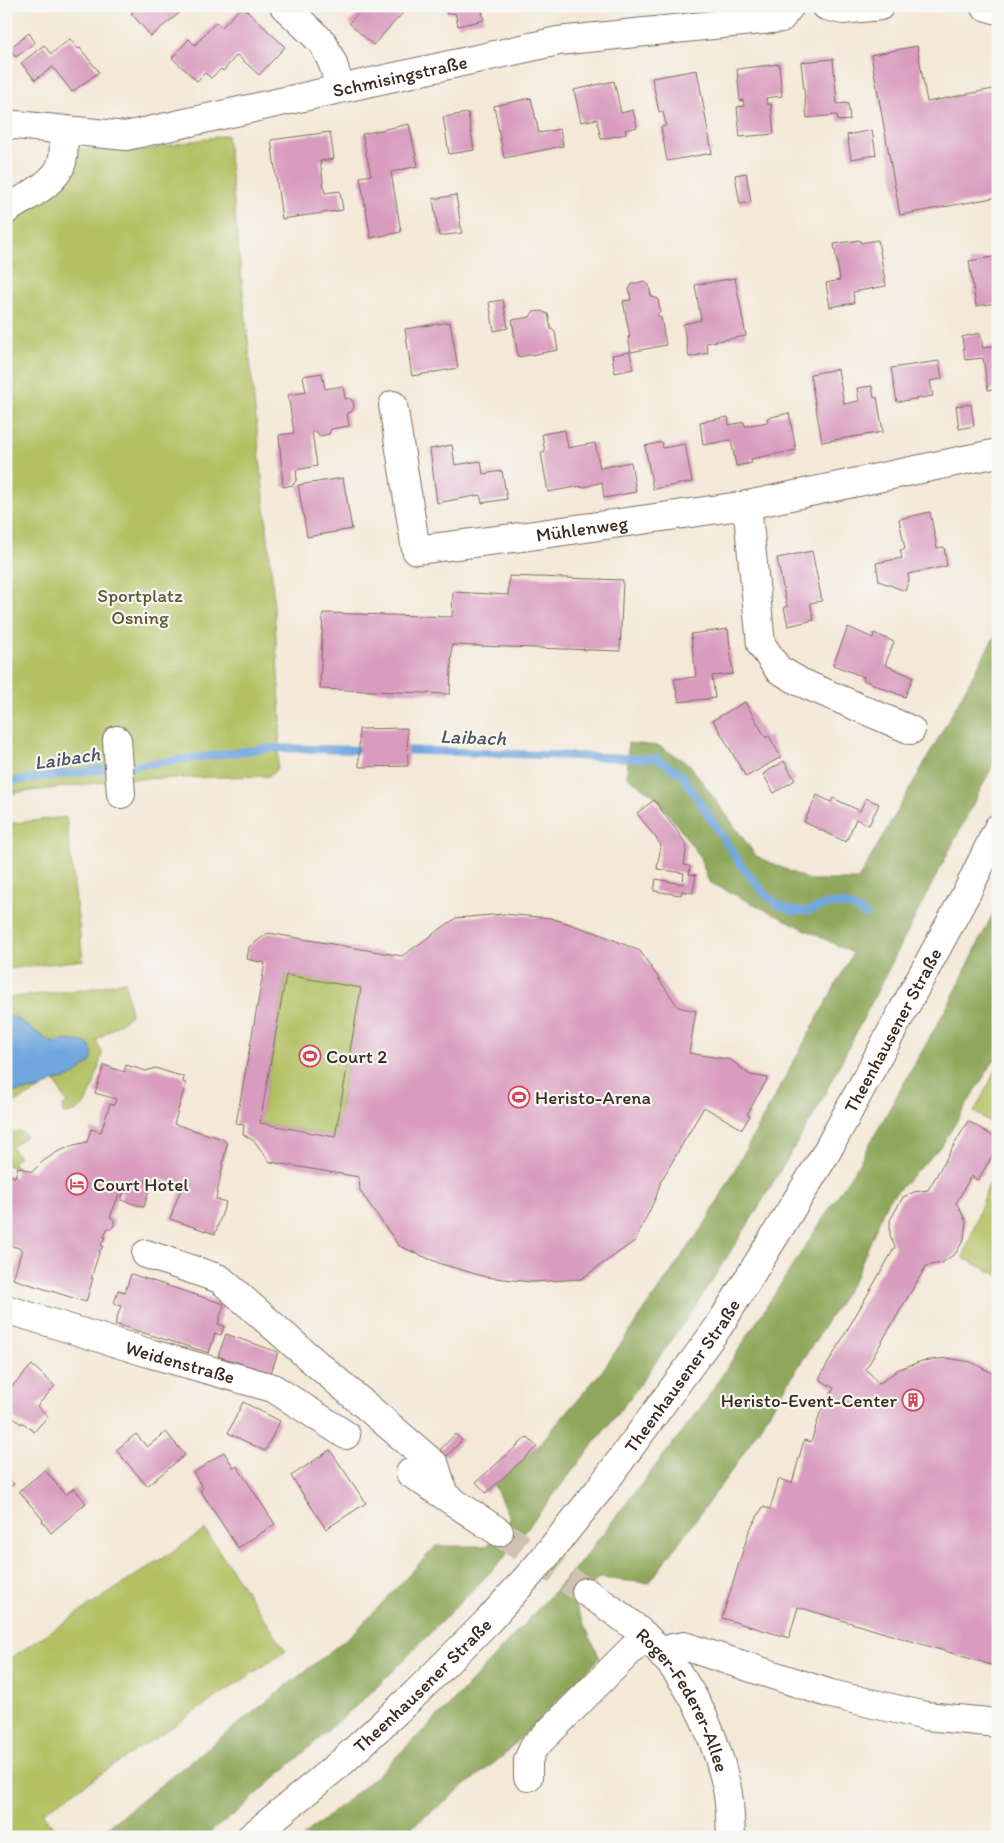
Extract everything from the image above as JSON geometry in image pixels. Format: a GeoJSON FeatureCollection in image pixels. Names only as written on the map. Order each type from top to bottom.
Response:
{"type":"FeatureCollection","features":[{"type":"Feature","properties":{"kind":"street"},"geometry":{"type":"LineString","coordinates":[[284,6],[323,43],[333,64],[340,88]]}},
{"type":"Feature","properties":{"kind":"street","name":"Schmisingstraße"},"geometry":{"type":"LineString","coordinates":[[6,124],[126,136],[558,42],[781,18],[790,6]]}},
{"type":"Feature","properties":{"kind":"street"},"geometry":{"type":"LineString","coordinates":[[826,6],[843,10],[880,6]]}},
{"type":"Feature","properties":{"kind":"street"},"geometry":{"type":"LineString","coordinates":[[984,6],[998,10]]}},
{"type":"Feature","properties":{"kind":"street"},"geometry":{"type":"LineString","coordinates":[[6,210],[48,182],[58,172],[62,160],[64,130]]}},
{"type":"Feature","properties":{"kind":"street","name":"Mühlenweg"},"geometry":{"type":"LineString","coordinates":[[394,405],[416,550],[747,505],[998,453]]}},
{"type":"Feature","properties":{"kind":"street"},"geometry":{"type":"LineString","coordinates":[[747,505],[761,644],[778,669],[800,682],[911,730]]}},
{"type":"Feature","properties":{"kind":"street"},"geometry":{"type":"LineString","coordinates":[[117,740],[121,787]]}},
{"type":"Feature","properties":{"kind":"street","name":"Theenhausener Straße"},"geometry":{"type":"LineString","coordinates":[[252,1837],[343,1761],[416,1693],[469,1640],[540,1563],[598,1491],[719,1326],[826,1153],[967,892],[998,828]]}},
{"type":"Feature","properties":{"kind":"street"},"geometry":{"type":"LineString","coordinates":[[146,1254],[220,1279],[304,1354],[435,1465],[444,1495]]}},
{"type":"Feature","properties":{"kind":"street","name":"Weidenstraße"},"geometry":{"type":"LineString","coordinates":[[6,1309],[152,1354],[273,1388],[346,1435]]}},
{"type":"Feature","properties":{"kind":"street"},"geometry":{"type":"LineString","coordinates":[[410,1473],[499,1532]]}},
{"type":"Feature","properties":{"kind":"street","name":"Roger-Federer-Allee"},"geometry":{"type":"LineString","coordinates":[[586,1592],[645,1636],[687,1686],[706,1721],[726,1785],[731,1837]]}},
{"type":"Feature","properties":{"kind":"street"},"geometry":{"type":"LineString","coordinates":[[528,1777],[528,1760],[534,1747],[645,1636]]}},
{"type":"Feature","properties":{"kind":"street"},"geometry":{"type":"LineString","coordinates":[[663,1656],[672,1648],[684,1646],[832,1694],[926,1716],[998,1723]]}},
{"type":"Feature","properties":{"kind":"green space","name":"Sportplatz Osning"},"geometry":{"type":"Polygon","coordinates":[[[227,135],[272,577],[281,718],[277,768],[270,776],[130,779],[6,794],[6,223],[59,189],[75,174],[76,149],[139,151],[227,135]]]}},
{"type":"Feature","properties":{"kind":"green space"},"geometry":{"type":"Polygon","coordinates":[[[998,630],[998,755],[816,1111],[750,1221],[691,1313],[629,1399],[503,1559],[377,1687],[237,1812],[203,1837],[95,1837],[356,1631],[436,1546],[487,1546],[510,1519],[494,1485],[537,1447],[602,1371],[708,1219],[853,953],[709,882],[699,855],[656,797],[627,776],[628,743],[659,746],[690,765],[756,856],[809,880],[858,880],[998,630]]]}},
{"type":"Feature","properties":{"kind":"green space"},"geometry":{"type":"Polygon","coordinates":[[[66,817],[83,960],[6,969],[6,824],[66,817]]]}},
{"type":"Feature","properties":{"kind":"green space"},"geometry":{"type":"Polygon","coordinates":[[[998,903],[998,1054],[942,1145],[887,1202],[855,1278],[735,1466],[649,1583],[598,1578],[575,1605],[600,1658],[503,1756],[399,1837],[303,1837],[375,1777],[450,1705],[579,1564],[703,1405],[859,1163],[952,998],[998,903]]]}},
{"type":"Feature","properties":{"kind":"green space","name":"Court 2"},"geometry":{"type":"Polygon","coordinates":[[[286,975],[361,988],[335,1137],[260,1123],[286,975]]]}},
{"type":"Feature","properties":{"kind":"green space"},"geometry":{"type":"Polygon","coordinates":[[[125,981],[131,1015],[96,1041],[102,1052],[94,1085],[86,1102],[80,1108],[64,1114],[63,1106],[67,1103],[55,1081],[70,1078],[92,1061],[67,1040],[55,1043],[46,1039],[6,1012],[6,998],[94,988],[125,981]]]}},
{"type":"Feature","properties":{"kind":"green space"},"geometry":{"type":"Polygon","coordinates":[[[998,1066],[998,1127],[974,1112],[998,1066]]]}},
{"type":"Feature","properties":{"kind":"green space"},"geometry":{"type":"Polygon","coordinates":[[[41,1089],[6,1107],[6,1093],[41,1089]]]}},
{"type":"Feature","properties":{"kind":"green space"},"geometry":{"type":"Polygon","coordinates":[[[6,1131],[20,1132],[26,1136],[11,1147],[19,1157],[12,1162],[18,1169],[6,1165],[6,1131]]]}},
{"type":"Feature","properties":{"kind":"green space"},"geometry":{"type":"Polygon","coordinates":[[[998,1158],[998,1275],[963,1258],[998,1158]]]}},
{"type":"Feature","properties":{"kind":"green space"},"geometry":{"type":"Polygon","coordinates":[[[205,1530],[286,1651],[42,1813],[55,1830],[46,1837],[6,1837],[6,1661],[205,1530]]]}},
{"type":"Feature","properties":{"kind":"water"},"geometry":{"type":"Polygon","coordinates":[[[6,1012],[55,1043],[67,1040],[84,1042],[89,1045],[92,1051],[92,1061],[70,1078],[55,1081],[41,1089],[6,1093],[6,1012]]]}},
{"type":"Feature","properties":{"kind":"building"},"geometry":{"type":"Polygon","coordinates":[[[128,6],[188,6],[151,36],[131,13],[133,12],[128,6]]]}},
{"type":"Feature","properties":{"kind":"building"},"geometry":{"type":"Polygon","coordinates":[[[242,6],[285,47],[259,75],[237,55],[223,71],[221,69],[211,78],[205,73],[197,81],[172,58],[189,39],[195,45],[216,22],[222,27],[242,6]]]}},
{"type":"Feature","properties":{"kind":"building"},"geometry":{"type":"Polygon","coordinates":[[[365,6],[396,6],[403,13],[373,45],[349,23],[365,6]]]}},
{"type":"Feature","properties":{"kind":"building"},"geometry":{"type":"Polygon","coordinates":[[[445,6],[481,6],[484,20],[458,26],[455,13],[447,14],[445,6]]]}},
{"type":"Feature","properties":{"kind":"building"},"geometry":{"type":"Polygon","coordinates":[[[29,33],[35,42],[16,57],[9,49],[29,33]]]}},
{"type":"Feature","properties":{"kind":"building"},"geometry":{"type":"Polygon","coordinates":[[[70,39],[78,49],[80,48],[99,72],[72,92],[53,67],[35,80],[21,63],[44,45],[51,54],[70,39]]]}},
{"type":"Feature","properties":{"kind":"building"},"geometry":{"type":"Polygon","coordinates":[[[917,46],[927,102],[998,88],[998,197],[900,215],[871,55],[917,46]]]}},
{"type":"Feature","properties":{"kind":"building"},"geometry":{"type":"Polygon","coordinates":[[[833,59],[837,104],[848,103],[850,120],[838,121],[837,115],[807,118],[801,62],[833,59]]]}},
{"type":"Feature","properties":{"kind":"building"},"geometry":{"type":"Polygon","coordinates":[[[779,64],[782,96],[766,98],[767,104],[771,104],[774,134],[740,137],[737,107],[744,106],[743,100],[740,101],[737,69],[779,64]]]}},
{"type":"Feature","properties":{"kind":"building"},"geometry":{"type":"Polygon","coordinates":[[[697,70],[712,153],[667,161],[661,127],[666,126],[663,111],[659,112],[652,78],[697,70]]]}},
{"type":"Feature","properties":{"kind":"building"},"geometry":{"type":"Polygon","coordinates":[[[614,81],[621,113],[633,110],[637,127],[625,130],[626,134],[601,139],[597,119],[581,122],[574,90],[614,81]]]}},
{"type":"Feature","properties":{"kind":"building"},"geometry":{"type":"Polygon","coordinates":[[[531,98],[539,133],[560,129],[563,146],[504,158],[494,106],[531,98]]]}},
{"type":"Feature","properties":{"kind":"building"},"geometry":{"type":"Polygon","coordinates":[[[468,113],[474,150],[449,154],[443,117],[468,113]]]}},
{"type":"Feature","properties":{"kind":"building"},"geometry":{"type":"Polygon","coordinates":[[[409,124],[418,166],[391,172],[401,232],[371,238],[360,177],[371,175],[362,134],[409,124]]]}},
{"type":"Feature","properties":{"kind":"building"},"geometry":{"type":"Polygon","coordinates":[[[872,130],[876,155],[851,159],[847,135],[872,130]]]}},
{"type":"Feature","properties":{"kind":"building"},"geometry":{"type":"Polygon","coordinates":[[[330,132],[334,159],[320,161],[325,193],[340,191],[343,210],[282,219],[271,140],[330,132]]]}},
{"type":"Feature","properties":{"kind":"building"},"geometry":{"type":"Polygon","coordinates":[[[746,173],[751,202],[740,204],[735,175],[746,173]]]}},
{"type":"Feature","properties":{"kind":"building"},"geometry":{"type":"Polygon","coordinates":[[[456,195],[462,233],[439,236],[433,199],[456,195]]]}},
{"type":"Feature","properties":{"kind":"building"},"geometry":{"type":"Polygon","coordinates":[[[860,240],[861,243],[878,240],[886,286],[853,292],[854,303],[830,307],[826,283],[840,280],[834,244],[860,240]]]}},
{"type":"Feature","properties":{"kind":"building"},"geometry":{"type":"Polygon","coordinates":[[[998,256],[998,303],[976,306],[969,261],[998,256]]]}},
{"type":"Feature","properties":{"kind":"building"},"geometry":{"type":"Polygon","coordinates":[[[735,278],[746,336],[706,343],[708,353],[689,357],[683,324],[701,320],[695,285],[735,278]]]}},
{"type":"Feature","properties":{"kind":"building"},"geometry":{"type":"Polygon","coordinates":[[[644,281],[649,285],[651,296],[658,299],[660,311],[657,315],[661,318],[666,345],[631,352],[623,301],[631,300],[629,289],[632,284],[644,281]]]}},
{"type":"Feature","properties":{"kind":"building"},"geometry":{"type":"Polygon","coordinates":[[[503,300],[508,328],[494,331],[489,302],[503,300]]]}},
{"type":"Feature","properties":{"kind":"building"},"geometry":{"type":"Polygon","coordinates":[[[541,311],[548,314],[551,329],[555,332],[558,350],[518,357],[512,320],[530,317],[533,312],[541,311]]]}},
{"type":"Feature","properties":{"kind":"building"},"geometry":{"type":"Polygon","coordinates":[[[450,322],[458,368],[412,376],[405,329],[450,322]]]}},
{"type":"Feature","properties":{"kind":"building"},"geometry":{"type":"Polygon","coordinates":[[[980,333],[983,348],[998,345],[998,388],[988,390],[983,358],[965,360],[962,337],[980,333]]]}},
{"type":"Feature","properties":{"kind":"building"},"geometry":{"type":"Polygon","coordinates":[[[630,352],[633,369],[615,373],[612,355],[630,352]]]}},
{"type":"Feature","properties":{"kind":"building"},"geometry":{"type":"Polygon","coordinates":[[[939,361],[942,379],[930,381],[933,396],[897,402],[891,368],[939,361]]]}},
{"type":"Feature","properties":{"kind":"building"},"geometry":{"type":"Polygon","coordinates":[[[838,369],[844,404],[859,401],[857,388],[872,386],[874,398],[877,397],[883,432],[822,442],[810,374],[838,369]]]}},
{"type":"Feature","properties":{"kind":"building"},"geometry":{"type":"Polygon","coordinates":[[[322,373],[325,389],[343,386],[345,399],[349,398],[353,401],[354,408],[351,412],[347,413],[349,426],[331,429],[329,434],[319,436],[316,431],[312,432],[317,466],[296,470],[297,479],[293,485],[283,487],[279,435],[294,433],[288,395],[306,392],[303,376],[322,373]]]}},
{"type":"Feature","properties":{"kind":"building"},"geometry":{"type":"Polygon","coordinates":[[[971,404],[974,426],[959,429],[956,406],[971,404]]]}},
{"type":"Feature","properties":{"kind":"building"},"geometry":{"type":"Polygon","coordinates":[[[789,413],[796,450],[751,459],[752,463],[736,466],[731,440],[703,445],[700,422],[728,417],[729,425],[744,422],[745,426],[768,422],[767,418],[789,413]]]}},
{"type":"Feature","properties":{"kind":"building"},"geometry":{"type":"Polygon","coordinates":[[[565,430],[568,448],[595,443],[600,468],[631,462],[636,492],[604,498],[602,482],[581,488],[581,486],[548,492],[541,453],[545,452],[542,434],[565,430]]]}},
{"type":"Feature","properties":{"kind":"building"},"geometry":{"type":"Polygon","coordinates":[[[662,442],[663,448],[685,444],[692,482],[653,489],[645,446],[662,442]]]}},
{"type":"Feature","properties":{"kind":"building"},"geometry":{"type":"Polygon","coordinates":[[[452,445],[455,465],[481,461],[483,474],[502,471],[507,499],[482,503],[480,495],[437,503],[430,449],[452,445]]]}},
{"type":"Feature","properties":{"kind":"building"},"geometry":{"type":"Polygon","coordinates":[[[343,478],[352,529],[307,537],[298,485],[343,478]]]}},
{"type":"Feature","properties":{"kind":"building"},"geometry":{"type":"Polygon","coordinates":[[[930,512],[937,548],[944,547],[947,566],[908,574],[909,580],[905,591],[879,581],[876,563],[902,558],[900,550],[905,549],[899,519],[930,512]]]}},
{"type":"Feature","properties":{"kind":"building"},"geometry":{"type":"Polygon","coordinates":[[[812,551],[822,601],[810,603],[814,620],[788,626],[784,607],[787,607],[777,558],[812,551]]]}},
{"type":"Feature","properties":{"kind":"building"},"geometry":{"type":"Polygon","coordinates":[[[509,576],[623,580],[620,651],[452,645],[450,694],[320,689],[323,613],[452,617],[453,592],[508,595],[509,576]]]}},
{"type":"Feature","properties":{"kind":"building"},"geometry":{"type":"Polygon","coordinates":[[[848,627],[873,638],[874,633],[894,642],[885,665],[913,677],[905,697],[863,680],[864,677],[833,665],[848,627]]]}},
{"type":"Feature","properties":{"kind":"building"},"geometry":{"type":"Polygon","coordinates":[[[728,629],[733,674],[712,676],[715,698],[679,702],[674,679],[696,677],[691,634],[728,629]]]}},
{"type":"Feature","properties":{"kind":"building"},"geometry":{"type":"Polygon","coordinates":[[[745,702],[766,738],[769,736],[781,757],[746,777],[713,720],[745,702]]]}},
{"type":"Feature","properties":{"kind":"building"},"geometry":{"type":"Polygon","coordinates":[[[407,728],[408,766],[359,767],[359,729],[407,728]]]}},
{"type":"Feature","properties":{"kind":"building"},"geometry":{"type":"Polygon","coordinates":[[[784,761],[795,780],[774,793],[763,774],[784,761]]]}},
{"type":"Feature","properties":{"kind":"building"},"geometry":{"type":"Polygon","coordinates":[[[817,795],[831,802],[833,798],[860,811],[866,798],[879,804],[869,825],[856,819],[846,842],[804,822],[817,795]]]}},
{"type":"Feature","properties":{"kind":"building"},"geometry":{"type":"Polygon","coordinates":[[[654,800],[687,845],[684,865],[690,866],[689,874],[696,875],[693,893],[682,891],[681,895],[654,891],[656,879],[683,884],[684,873],[657,869],[661,845],[637,813],[654,800]]]}},
{"type":"Feature","properties":{"kind":"building","name":"Heristo-Arena"},"geometry":{"type":"Polygon","coordinates":[[[503,914],[551,918],[597,933],[640,951],[678,1007],[696,1011],[689,1053],[731,1060],[750,1075],[768,1078],[747,1114],[750,1116],[742,1129],[704,1107],[661,1181],[656,1197],[635,1241],[581,1279],[532,1282],[486,1277],[441,1264],[399,1246],[360,1191],[359,1177],[270,1162],[255,1142],[243,1134],[244,1125],[236,1124],[265,963],[247,959],[249,947],[268,933],[402,956],[456,918],[503,914]],[[286,975],[260,1123],[335,1137],[361,988],[286,975]]]}},
{"type":"Feature","properties":{"kind":"building","name":"Court Hotel"},"geometry":{"type":"Polygon","coordinates":[[[104,1065],[124,1072],[126,1065],[146,1071],[155,1068],[184,1077],[183,1082],[186,1083],[174,1124],[223,1139],[227,1144],[216,1199],[226,1202],[215,1234],[170,1219],[182,1186],[157,1178],[156,1181],[147,1178],[145,1183],[151,1184],[144,1207],[121,1200],[123,1193],[120,1192],[110,1217],[114,1220],[114,1225],[111,1229],[107,1229],[101,1245],[103,1246],[91,1278],[93,1278],[86,1302],[13,1279],[22,1249],[6,1244],[6,1174],[15,1177],[18,1167],[32,1172],[42,1162],[57,1152],[87,1142],[91,1129],[101,1132],[110,1104],[114,1105],[116,1099],[95,1093],[104,1065]]]}},
{"type":"Feature","properties":{"kind":"building","name":"Heristo-Event-Center"},"geometry":{"type":"Polygon","coordinates":[[[968,1121],[998,1139],[998,1146],[978,1180],[971,1176],[956,1203],[966,1222],[964,1239],[956,1253],[942,1263],[926,1266],[866,1369],[879,1384],[899,1369],[922,1361],[947,1358],[971,1362],[998,1376],[998,1667],[798,1607],[789,1638],[722,1618],[749,1531],[763,1507],[770,1509],[779,1479],[792,1483],[804,1440],[811,1442],[820,1413],[834,1388],[819,1379],[895,1247],[890,1235],[890,1220],[903,1197],[914,1192],[928,1190],[968,1121]]]}},
{"type":"Feature","properties":{"kind":"building"},"geometry":{"type":"Polygon","coordinates":[[[131,1274],[224,1304],[218,1324],[224,1326],[221,1335],[215,1333],[209,1353],[115,1324],[121,1306],[114,1304],[118,1290],[125,1292],[131,1274]]]}},
{"type":"Feature","properties":{"kind":"building"},"geometry":{"type":"Polygon","coordinates":[[[226,1334],[278,1352],[271,1373],[218,1356],[226,1334]]]}},
{"type":"Feature","properties":{"kind":"building"},"geometry":{"type":"Polygon","coordinates":[[[32,1365],[55,1386],[37,1406],[48,1416],[34,1432],[6,1411],[6,1393],[32,1365]]]}},
{"type":"Feature","properties":{"kind":"building"},"geometry":{"type":"Polygon","coordinates":[[[243,1402],[280,1421],[265,1451],[228,1433],[243,1402]]]}},
{"type":"Feature","properties":{"kind":"building"},"geometry":{"type":"Polygon","coordinates":[[[166,1432],[185,1455],[147,1486],[116,1450],[136,1434],[147,1447],[166,1432]]]}},
{"type":"Feature","properties":{"kind":"building"},"geometry":{"type":"Polygon","coordinates":[[[455,1434],[462,1440],[447,1456],[440,1450],[455,1434]]]}},
{"type":"Feature","properties":{"kind":"building"},"geometry":{"type":"Polygon","coordinates":[[[527,1437],[537,1447],[486,1493],[476,1482],[527,1437]]]}},
{"type":"Feature","properties":{"kind":"building"},"geometry":{"type":"Polygon","coordinates":[[[330,1450],[366,1503],[326,1529],[291,1476],[330,1450]]]}},
{"type":"Feature","properties":{"kind":"building"},"geometry":{"type":"Polygon","coordinates":[[[224,1452],[234,1468],[237,1466],[275,1524],[238,1548],[200,1490],[203,1488],[193,1473],[224,1452]]]}},
{"type":"Feature","properties":{"kind":"building"},"geometry":{"type":"Polygon","coordinates":[[[45,1470],[65,1495],[74,1488],[86,1503],[51,1533],[43,1520],[19,1491],[45,1470]]]}},
{"type":"Feature","properties":{"kind":"building"},"geometry":{"type":"Polygon","coordinates":[[[6,1475],[14,1484],[6,1489],[6,1475]]]}},
{"type":"Feature","properties":{"kind":"waterway","name":"Laibach"},"geometry":{"type":"LineString","coordinates":[[125,767],[269,748],[369,750]]}},
{"type":"Feature","properties":{"kind":"waterway","name":"Laibach"},"geometry":{"type":"LineString","coordinates":[[398,750],[658,759],[682,775],[740,864],[763,892],[777,904],[793,911],[808,911],[829,904],[847,905],[866,915]]}},
{"type":"Feature","properties":{"kind":"waterway","name":"Laibach"},"geometry":{"type":"LineString","coordinates":[[6,782],[113,768]]}},
{"type":"Feature","properties":{"kind":"tunnel"},"geometry":{"type":"LineString","coordinates":[[499,1532],[586,1592]]}},
{"type":"Feature","properties":{"kind":"place","name":"Court 2"},"geometry":{"type":"Point","coordinates":[310,1056]}},
{"type":"Feature","properties":{"kind":"place","name":"Heristo-Arena"},"geometry":{"type":"Point","coordinates":[519,1097]}},
{"type":"Feature","properties":{"kind":"place","name":"Court Hotel"},"geometry":{"type":"Point","coordinates":[77,1184]}},
{"type":"Feature","properties":{"kind":"place","name":"Heristo-Event-Center"},"geometry":{"type":"Point","coordinates":[913,1400]}}]}
